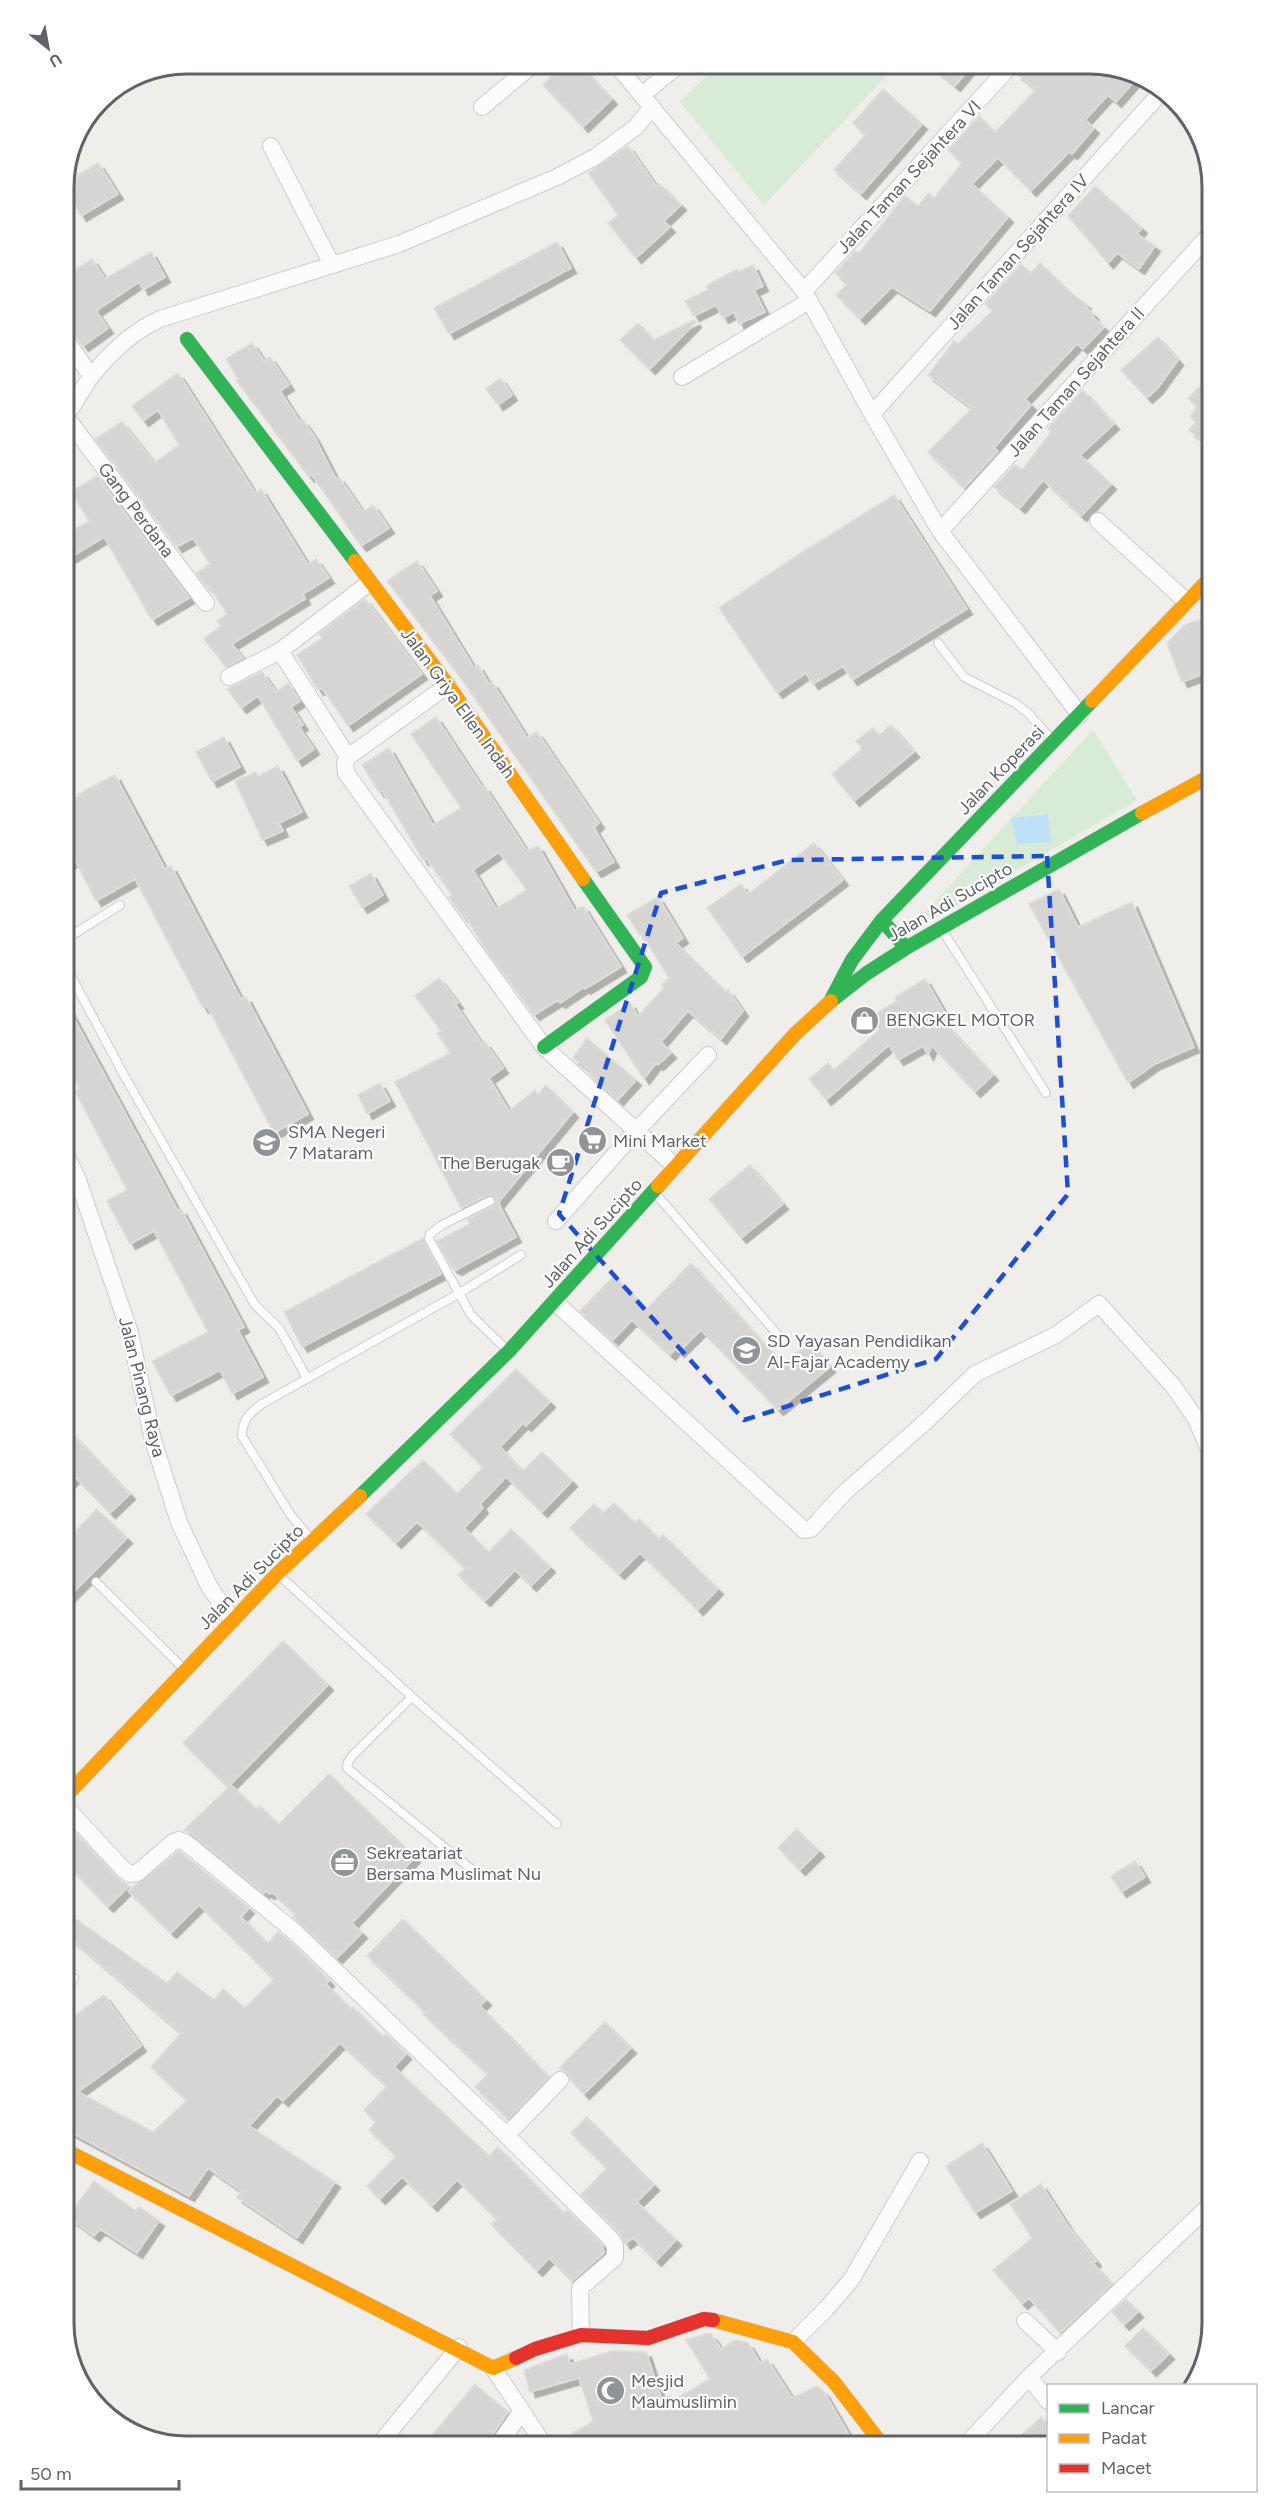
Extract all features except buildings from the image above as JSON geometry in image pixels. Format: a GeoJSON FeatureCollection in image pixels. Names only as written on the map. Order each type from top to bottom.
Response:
{"type":"FeatureCollection","features":[{"type":"Feature","properties":{"kind":"main road","name":"Jalan Griya Ellen Indah"},"geometry":{"type":"LineString","coordinates":[[187,339],[448,685],[645,967],[641,977],[544,1047]]}},
{"type":"Feature","properties":{"kind":"main road","name":"Jalan Koperasi"},"geometry":{"type":"LineString","coordinates":[[831,1001],[852,960],[882,920],[1202,586]]}},
{"type":"Feature","properties":{"kind":"main road","name":"Jalan Adi Sucipto"},"geometry":{"type":"LineString","coordinates":[[74,1787],[278,1573],[509,1351],[795,1034],[831,1001],[867,973],[941,927],[1085,844],[1202,780]]}},
{"type":"Feature","properties":{"kind":"main road"},"geometry":{"type":"LineString","coordinates":[[882,920],[906,948]]}},
{"type":"Feature","properties":{"kind":"main road"},"geometry":{"type":"LineString","coordinates":[[74,2154],[268,2251],[379,2310],[459,2347],[493,2368],[535,2349],[581,2335],[648,2338],[704,2319],[723,2321],[793,2342],[834,2382],[876,2436]]}},
{"type":"Feature","properties":{"kind":"street"},"geometry":{"type":"LineString","coordinates":[[482,107],[522,74]]}},
{"type":"Feature","properties":{"kind":"street"},"geometry":{"type":"LineString","coordinates":[[624,74],[807,296],[940,531],[1080,715]]}},
{"type":"Feature","properties":{"kind":"street"},"geometry":{"type":"LineString","coordinates":[[74,404],[91,376],[117,346],[152,322],[399,244],[557,177],[595,157],[636,128],[647,101],[671,74]]}},
{"type":"Feature","properties":{"kind":"street","name":"Jalan Taman Sejahtera VI"},"geometry":{"type":"LineString","coordinates":[[682,378],[807,296],[1003,74]]}},
{"type":"Feature","properties":{"kind":"street","name":"Jalan Taman Sejahtera IV"},"geometry":{"type":"LineString","coordinates":[[872,414],[1157,97]]}},
{"type":"Feature","properties":{"kind":"street"},"geometry":{"type":"LineString","coordinates":[[270,146],[332,265]]}},
{"type":"Feature","properties":{"kind":"street","name":"Jalan Taman Sejahtera II"},"geometry":{"type":"LineString","coordinates":[[940,531],[1202,243]]}},
{"type":"Feature","properties":{"kind":"street"},"geometry":{"type":"LineString","coordinates":[[74,352],[91,376]]}},
{"type":"Feature","properties":{"kind":"street","name":"Gang Perdana"},"geometry":{"type":"LineString","coordinates":[[74,431],[206,603]]}},
{"type":"Feature","properties":{"kind":"street"},"geometry":{"type":"LineString","coordinates":[[1098,521],[1187,602]]}},
{"type":"Feature","properties":{"kind":"street"},"geometry":{"type":"LineString","coordinates":[[229,677],[280,651],[369,583]]}},
{"type":"Feature","properties":{"kind":"street"},"geometry":{"type":"LineString","coordinates":[[280,651],[348,757]]}},
{"type":"Feature","properties":{"kind":"street"},"geometry":{"type":"LineString","coordinates":[[448,685],[348,757],[345,763],[346,773],[544,1047],[676,1167]]}},
{"type":"Feature","properties":{"kind":"street"},"geometry":{"type":"LineString","coordinates":[[556,1221],[640,1136],[708,1055]]}},
{"type":"Feature","properties":{"kind":"street","name":"Jalan Pinang Raya"},"geometry":{"type":"LineString","coordinates":[[74,1193],[130,1333],[153,1440],[179,1522],[214,1593],[232,1620]]}},
{"type":"Feature","properties":{"kind":"street"},"geometry":{"type":"LineString","coordinates":[[555,1302],[804,1530],[811,1529],[844,1493],[943,1406],[975,1374],[1056,1335],[1099,1304],[1174,1387],[1196,1419],[1202,1433]]}},
{"type":"Feature","properties":{"kind":"street"},"geometry":{"type":"LineString","coordinates":[[74,1816],[130,1874],[137,1873],[172,1842],[179,1840],[185,1842],[295,1932],[507,2135],[615,2245],[615,2258],[580,2288],[581,2335]]}},
{"type":"Feature","properties":{"kind":"street"},"geometry":{"type":"LineString","coordinates":[[507,2135],[560,2080]]}},
{"type":"Feature","properties":{"kind":"street"},"geometry":{"type":"LineString","coordinates":[[793,2342],[851,2280],[920,2162]]}},
{"type":"Feature","properties":{"kind":"street"},"geometry":{"type":"LineString","coordinates":[[974,2436],[1029,2377],[1058,2352],[1202,2213]]}},
{"type":"Feature","properties":{"kind":"street"},"geometry":{"type":"LineString","coordinates":[[1025,2321],[1058,2352]]}},
{"type":"Feature","properties":{"kind":"street"},"geometry":{"type":"LineString","coordinates":[[386,2436],[459,2347]]}},
{"type":"Feature","properties":{"kind":"street"},"geometry":{"type":"LineString","coordinates":[[493,2368],[538,2436]]}},
{"type":"Feature","properties":{"kind":"street"},"geometry":{"type":"LineString","coordinates":[[1029,2377],[1047,2400]]}},
{"type":"Feature","properties":{"kind":"street"},"geometry":{"type":"LineString","coordinates":[[505,2436],[522,2411]]}},
{"type":"Feature","properties":{"kind":"lane"},"geometry":{"type":"LineString","coordinates":[[939,643],[964,677],[1015,703],[1028,713],[1053,741]]}},
{"type":"Feature","properties":{"kind":"lane"},"geometry":{"type":"LineString","coordinates":[[74,934],[120,905]]}},
{"type":"Feature","properties":{"kind":"lane"},"geometry":{"type":"LineString","coordinates":[[941,927],[1046,1093]]}},
{"type":"Feature","properties":{"kind":"lane"},"geometry":{"type":"LineString","coordinates":[[74,982],[125,1077],[255,1305],[279,1328],[307,1378]]}},
{"type":"Feature","properties":{"kind":"lane"},"geometry":{"type":"LineString","coordinates":[[653,1191],[784,1342]]}},
{"type":"Feature","properties":{"kind":"lane"},"geometry":{"type":"LineString","coordinates":[[490,1201],[442,1225],[430,1234],[432,1246],[458,1294],[480,1324],[509,1351]]}},
{"type":"Feature","properties":{"kind":"lane"},"geometry":{"type":"LineString","coordinates":[[312,1541],[290,1514],[242,1436],[242,1428],[249,1414],[260,1405],[458,1294],[521,1255]]}},
{"type":"Feature","properties":{"kind":"lane"},"geometry":{"type":"LineString","coordinates":[[278,1573],[412,1697],[557,1824]]}},
{"type":"Feature","properties":{"kind":"lane"},"geometry":{"type":"LineString","coordinates":[[96,1582],[186,1670]]}},
{"type":"Feature","properties":{"kind":"lane"},"geometry":{"type":"LineString","coordinates":[[412,1697],[353,1755],[347,1768],[471,1869]]}},
{"type":"Feature","properties":{"kind":"highlighted area"},"geometry":{"type":"Polygon","coordinates":[[[1047,856],[1068,1194],[936,1359],[744,1420],[559,1214],[661,893],[788,860],[1047,856]]]}},
{"type":"Feature","properties":{"kind":"green space"},"geometry":{"type":"Polygon","coordinates":[[[709,74],[889,74],[764,205],[680,102],[709,74]]]}},
{"type":"Feature","properties":{"kind":"green space"},"geometry":{"type":"Polygon","coordinates":[[[1093,730],[1137,800],[902,937],[1093,730]]]}},
{"type":"Feature","properties":{"kind":"water"},"geometry":{"type":"Polygon","coordinates":[[[1048,814],[1051,842],[1017,844],[1011,818],[1048,814]]]}},
{"type":"Feature","properties":{"kind":"traffic: fast"},"geometry":{"type":"LineString","coordinates":[[187,339],[355,561]]}},
{"type":"Feature","properties":{"kind":"traffic: fast"},"geometry":{"type":"LineString","coordinates":[[832,998],[852,960],[882,920],[1092,701]]}},
{"type":"Feature","properties":{"kind":"traffic: fast"},"geometry":{"type":"LineString","coordinates":[[831,1001],[867,973],[906,948],[1142,813]]}},
{"type":"Feature","properties":{"kind":"traffic: fast"},"geometry":{"type":"LineString","coordinates":[[544,1047],[641,977],[645,967],[583,879]]}},
{"type":"Feature","properties":{"kind":"traffic: fast"},"geometry":{"type":"LineString","coordinates":[[882,920],[906,948]]}},
{"type":"Feature","properties":{"kind":"traffic: fast"},"geometry":{"type":"LineString","coordinates":[[360,1496],[509,1351],[658,1186]]}},
{"type":"Feature","properties":{"kind":"traffic: slow"},"geometry":{"type":"LineString","coordinates":[[355,561],[448,685],[583,879]]}},
{"type":"Feature","properties":{"kind":"traffic: slow"},"geometry":{"type":"LineString","coordinates":[[1092,701],[1202,586]]}},
{"type":"Feature","properties":{"kind":"traffic: slow"},"geometry":{"type":"LineString","coordinates":[[1142,813],[1202,780]]}},
{"type":"Feature","properties":{"kind":"traffic: slow"},"geometry":{"type":"LineString","coordinates":[[658,1186],[795,1034],[831,1001]]}},
{"type":"Feature","properties":{"kind":"traffic: slow"},"geometry":{"type":"LineString","coordinates":[[74,1787],[278,1573],[360,1496]]}},
{"type":"Feature","properties":{"kind":"traffic: slow"},"geometry":{"type":"LineString","coordinates":[[74,2155],[493,2368],[516,2358]]}},
{"type":"Feature","properties":{"kind":"traffic: slow"},"geometry":{"type":"LineString","coordinates":[[713,2320],[793,2342],[834,2382],[876,2436]]}},
{"type":"Feature","properties":{"kind":"traffic: jam"},"geometry":{"type":"LineString","coordinates":[[516,2358],[535,2349],[581,2335],[648,2338],[704,2319],[713,2320]]}},
{"type":"Feature","properties":{"kind":"place","name":"BENGKEL MOTOR"},"geometry":{"type":"Point","coordinates":[865,1020]}},
{"type":"Feature","properties":{"kind":"place","name":"Mini Market"},"geometry":{"type":"Point","coordinates":[592,1141]}},
{"type":"Feature","properties":{"kind":"place","name":"SMA Negeri 7 Mataram"},"geometry":{"type":"Point","coordinates":[267,1142]}},
{"type":"Feature","properties":{"kind":"place","name":"The Berugak"},"geometry":{"type":"Point","coordinates":[561,1163]}},
{"type":"Feature","properties":{"kind":"place","name":"SD Yayasan Pendidikan Al-Fajar Academy"},"geometry":{"type":"Point","coordinates":[746,1351]}},
{"type":"Feature","properties":{"kind":"place","name":"Sekreatariat Bersama Muslimat Nu"},"geometry":{"type":"Point","coordinates":[345,1863]}},
{"type":"Feature","properties":{"kind":"place","name":"Mesjid Maumuslimin"},"geometry":{"type":"Point","coordinates":[610,2391]}}]}
